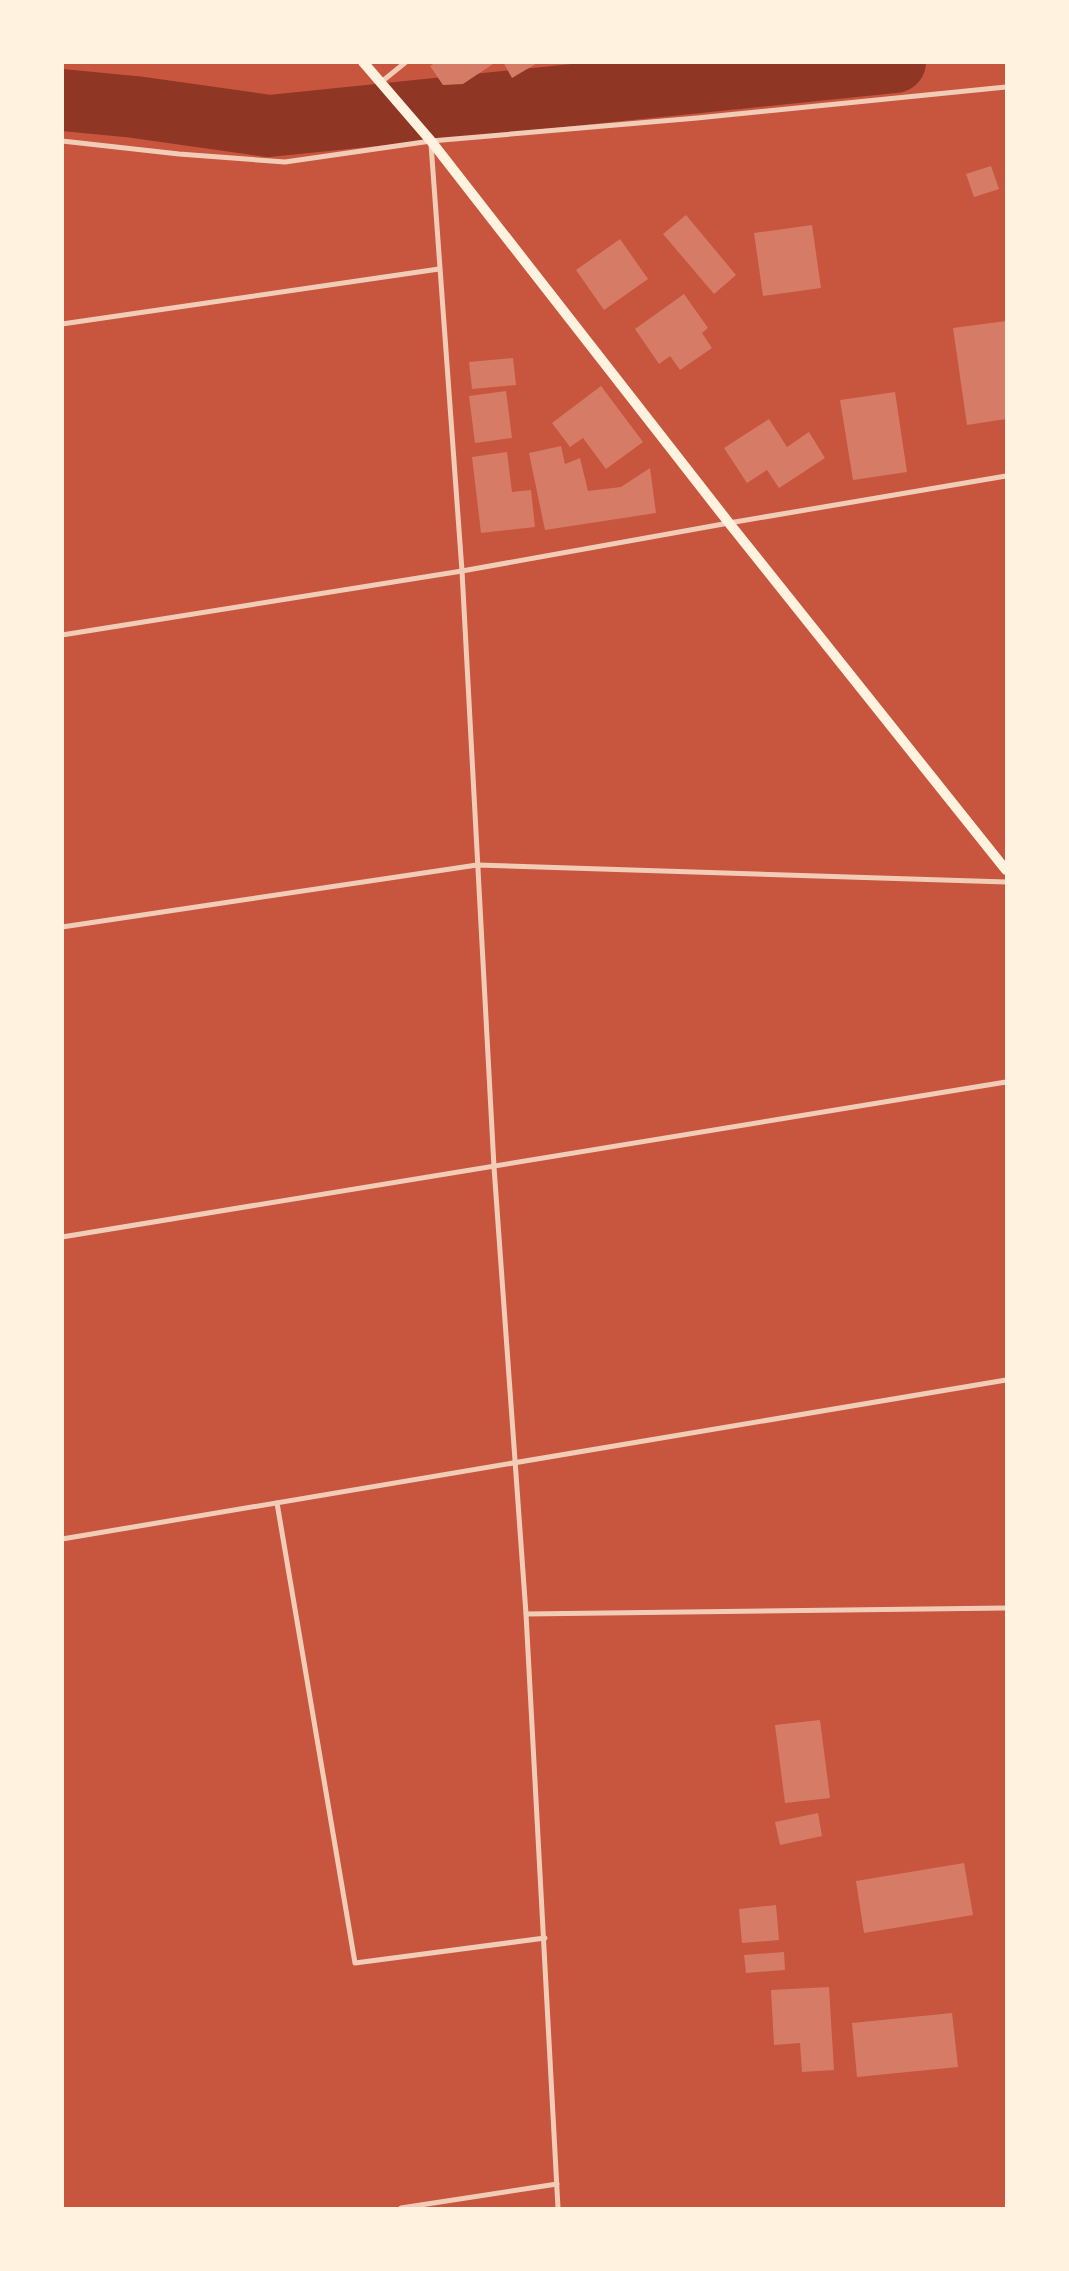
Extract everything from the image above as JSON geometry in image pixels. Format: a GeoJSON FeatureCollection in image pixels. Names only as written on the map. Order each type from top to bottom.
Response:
{"type":"FeatureCollection","features":[{"type":"Feature","properties":{"kind":"main road"},"geometry":{"type":"LineString","coordinates":[[363,62],[431,141],[729,523],[1006,870]]}},
{"type":"Feature","properties":{"kind":"street"},"geometry":{"type":"LineString","coordinates":[[380,83],[406,62]]}},
{"type":"Feature","properties":{"kind":"street"},"geometry":{"type":"LineString","coordinates":[[62,141],[178,154],[285,162],[431,141],[697,118],[1006,87]]}},
{"type":"Feature","properties":{"kind":"street"},"geometry":{"type":"LineString","coordinates":[[431,141],[462,571],[494,1167],[526,1614],[545,1938],[558,2208]]}},
{"type":"Feature","properties":{"kind":"street"},"geometry":{"type":"LineString","coordinates":[[62,324],[439,269]]}},
{"type":"Feature","properties":{"kind":"street"},"geometry":{"type":"LineString","coordinates":[[62,635],[462,571],[1006,476]]}},
{"type":"Feature","properties":{"kind":"street"},"geometry":{"type":"LineString","coordinates":[[62,927],[477,865],[1006,882]]}},
{"type":"Feature","properties":{"kind":"street"},"geometry":{"type":"LineString","coordinates":[[62,1237],[1006,1082]]}},
{"type":"Feature","properties":{"kind":"street"},"geometry":{"type":"LineString","coordinates":[[62,1539],[1006,1380]]}},
{"type":"Feature","properties":{"kind":"street"},"geometry":{"type":"LineString","coordinates":[[277,1503],[356,1963],[545,1938]]}},
{"type":"Feature","properties":{"kind":"street"},"geometry":{"type":"LineString","coordinates":[[526,1614],[1006,1608]]}},
{"type":"Feature","properties":{"kind":"street"},"geometry":{"type":"LineString","coordinates":[[401,2208],[557,2184]]}},
{"type":"Feature","properties":{"kind":"building"},"geometry":{"type":"Polygon","coordinates":[[[436,62],[496,62],[463,84],[443,85],[430,66],[436,62]]]}},
{"type":"Feature","properties":{"kind":"building"},"geometry":{"type":"Polygon","coordinates":[[[503,62],[539,62],[512,78],[503,62]]]}},
{"type":"Feature","properties":{"kind":"building"},"geometry":{"type":"Polygon","coordinates":[[[991,166],[999,189],[974,197],[966,174],[991,166]]]}},
{"type":"Feature","properties":{"kind":"building"},"geometry":{"type":"Polygon","coordinates":[[[686,215],[736,275],[714,294],[663,234],[686,215]]]}},
{"type":"Feature","properties":{"kind":"building"},"geometry":{"type":"Polygon","coordinates":[[[812,225],[821,288],[763,296],[754,233],[812,225]]]}},
{"type":"Feature","properties":{"kind":"building"},"geometry":{"type":"Polygon","coordinates":[[[620,239],[648,279],[604,310],[576,270],[620,239]]]}},
{"type":"Feature","properties":{"kind":"building"},"geometry":{"type":"Polygon","coordinates":[[[684,294],[708,328],[702,333],[712,348],[680,370],[670,356],[659,364],[635,329],[684,294]]]}},
{"type":"Feature","properties":{"kind":"building"},"geometry":{"type":"Polygon","coordinates":[[[1006,321],[1006,419],[967,425],[953,328],[1006,321]]]}},
{"type":"Feature","properties":{"kind":"building"},"geometry":{"type":"Polygon","coordinates":[[[513,358],[516,385],[472,389],[469,362],[513,358]]]}},
{"type":"Feature","properties":{"kind":"building"},"geometry":{"type":"Polygon","coordinates":[[[601,386],[643,442],[606,469],[583,438],[570,447],[552,423],[601,386]]]}},
{"type":"Feature","properties":{"kind":"building"},"geometry":{"type":"Polygon","coordinates":[[[506,391],[512,438],[475,443],[469,396],[506,391]]]}},
{"type":"Feature","properties":{"kind":"building"},"geometry":{"type":"Polygon","coordinates":[[[895,392],[907,472],[853,480],[840,400],[895,392]]]}},
{"type":"Feature","properties":{"kind":"building"},"geometry":{"type":"Polygon","coordinates":[[[769,419],[787,447],[809,432],[825,458],[779,488],[767,470],[747,483],[724,448],[769,419]]]}},
{"type":"Feature","properties":{"kind":"building"},"geometry":{"type":"Polygon","coordinates":[[[561,446],[565,464],[580,458],[588,491],[621,487],[650,468],[656,513],[545,530],[529,453],[561,446]]]}},
{"type":"Feature","properties":{"kind":"building"},"geometry":{"type":"Polygon","coordinates":[[[507,452],[512,492],[531,490],[535,527],[481,533],[472,457],[507,452]]]}},
{"type":"Feature","properties":{"kind":"building"},"geometry":{"type":"Polygon","coordinates":[[[820,1720],[830,1798],[785,1803],[775,1725],[820,1720]]]}},
{"type":"Feature","properties":{"kind":"building"},"geometry":{"type":"Polygon","coordinates":[[[818,1813],[822,1836],[780,1845],[775,1822],[818,1813]]]}},
{"type":"Feature","properties":{"kind":"building"},"geometry":{"type":"Polygon","coordinates":[[[964,1863],[973,1915],[864,1933],[856,1881],[964,1863]]]}},
{"type":"Feature","properties":{"kind":"building"},"geometry":{"type":"Polygon","coordinates":[[[776,1905],[779,1940],[742,1943],[739,1909],[776,1905]]]}},
{"type":"Feature","properties":{"kind":"building"},"geometry":{"type":"Polygon","coordinates":[[[784,1952],[785,1970],[746,1973],[744,1955],[784,1952]]]}},
{"type":"Feature","properties":{"kind":"building"},"geometry":{"type":"Polygon","coordinates":[[[829,1987],[834,2070],[802,2072],[800,2043],[774,2045],[771,1990],[829,1987]]]}},
{"type":"Feature","properties":{"kind":"building"},"geometry":{"type":"Polygon","coordinates":[[[952,2013],[958,2067],[857,2077],[852,2023],[952,2013]]]}},
{"type":"Feature","properties":{"kind":"waterway"},"geometry":{"type":"LineString","coordinates":[[62,100],[135,107],[269,126],[895,62]]}}]}
